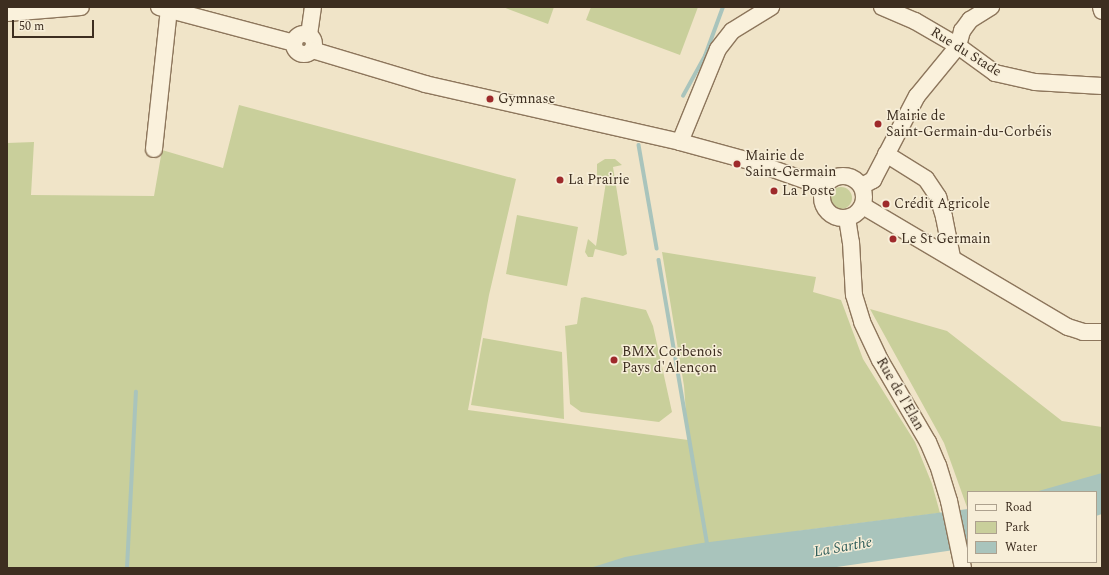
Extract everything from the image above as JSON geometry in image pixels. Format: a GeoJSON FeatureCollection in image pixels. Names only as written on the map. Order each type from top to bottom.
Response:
{"type":"FeatureCollection","features":[{"type":"Feature","properties":{"kind":"street"},"geometry":{"type":"LineString","coordinates":[[7,13],[81,7]]}},
{"type":"Feature","properties":{"kind":"street"},"geometry":{"type":"LineString","coordinates":[[310,42],[314,7]]}},
{"type":"Feature","properties":{"kind":"street"},"geometry":{"type":"LineString","coordinates":[[680,142],[718,49],[732,31],[771,7]]}},
{"type":"Feature","properties":{"kind":"street","name":"Rue du Stade"},"geometry":{"type":"LineString","coordinates":[[882,7],[915,21],[958,46],[984,67],[1008,78],[1102,86]]}},
{"type":"Feature","properties":{"kind":"street"},"geometry":{"type":"LineString","coordinates":[[862,186],[873,180],[917,96],[958,46],[962,31],[970,20],[991,7]]}},
{"type":"Feature","properties":{"kind":"street"},"geometry":{"type":"LineString","coordinates":[[154,149],[164,8],[294,43],[299,35],[310,42],[425,84],[602,123],[680,142],[753,162],[824,188]]}},
{"type":"Feature","properties":{"kind":"street"},"geometry":{"type":"LineString","coordinates":[[886,154],[926,179],[938,197],[944,217],[952,257]]}},
{"type":"Feature","properties":{"kind":"street"},"geometry":{"type":"LineString","coordinates":[[843,176],[857,181],[862,186],[864,196],[863,206],[857,214],[847,218],[831,215],[824,207],[822,197],[824,188],[835,178],[843,176]]}},
{"type":"Feature","properties":{"kind":"street"},"geometry":{"type":"LineString","coordinates":[[863,206],[952,257],[1068,327],[1084,332],[1102,332]]}},
{"type":"Feature","properties":{"kind":"street","name":"Rue de l'Elan"},"geometry":{"type":"LineString","coordinates":[[847,218],[851,242],[854,295],[862,322],[880,360],[928,442],[949,501],[962,562]]}},
{"type":"Feature","properties":{"kind":"green space"},"geometry":{"type":"Polygon","coordinates":[[[503,7],[554,7],[548,24],[503,7]]]}},
{"type":"Feature","properties":{"kind":"green space"},"geometry":{"type":"Polygon","coordinates":[[[591,7],[698,7],[680,55],[586,20],[591,7]]]}},
{"type":"Feature","properties":{"kind":"green space"},"geometry":{"type":"Polygon","coordinates":[[[239,105],[516,179],[489,295],[468,410],[688,440],[684,386],[662,252],[816,277],[813,292],[841,300],[863,359],[915,442],[932,484],[940,513],[798,531],[632,568],[7,568],[7,143],[34,142],[31,195],[154,196],[162,150],[223,168],[239,105]]]}},
{"type":"Feature","properties":{"kind":"green space"},"geometry":{"type":"Polygon","coordinates":[[[605,159],[615,159],[622,165],[613,167],[627,254],[623,256],[595,249],[593,257],[588,257],[585,252],[588,239],[596,246],[606,182],[597,175],[597,164],[605,159]]]}},
{"type":"Feature","properties":{"kind":"green space"},"geometry":{"type":"Polygon","coordinates":[[[841,187],[849,190],[852,198],[849,206],[841,209],[833,206],[830,198],[833,190],[841,187]]]}},
{"type":"Feature","properties":{"kind":"green space"},"geometry":{"type":"Polygon","coordinates":[[[517,215],[578,227],[567,286],[506,274],[517,215]]]}},
{"type":"Feature","properties":{"kind":"green space","name":"BMX Corbenois Pays d'Alençon"},"geometry":{"type":"Polygon","coordinates":[[[585,297],[646,310],[653,326],[672,412],[659,422],[581,412],[570,404],[565,326],[577,324],[581,298],[585,297]]]}},
{"type":"Feature","properties":{"kind":"green space"},"geometry":{"type":"Polygon","coordinates":[[[870,309],[947,331],[1062,421],[1102,427],[1102,479],[1060,491],[967,491],[967,507],[944,443],[870,309]]]}},
{"type":"Feature","properties":{"kind":"green space"},"geometry":{"type":"Polygon","coordinates":[[[483,338],[562,352],[564,419],[471,405],[483,338]]]}},
{"type":"Feature","properties":{"kind":"water"},"geometry":{"type":"Polygon","coordinates":[[[1102,473],[1102,514],[1097,516],[1097,491],[1039,491],[1102,473]]]}},
{"type":"Feature","properties":{"kind":"water","name":"La Sarthe"},"geometry":{"type":"Polygon","coordinates":[[[967,509],[967,548],[830,568],[590,568],[625,557],[702,543],[967,509]]]}},
{"type":"Feature","properties":{"kind":"waterway"},"geometry":{"type":"LineString","coordinates":[[683,96],[705,56],[723,7]]}},
{"type":"Feature","properties":{"kind":"waterway"},"geometry":{"type":"LineString","coordinates":[[639,145],[657,248]]}},
{"type":"Feature","properties":{"kind":"waterway"},"geometry":{"type":"LineString","coordinates":[[659,260],[708,546]]}},
{"type":"Feature","properties":{"kind":"waterway"},"geometry":{"type":"LineString","coordinates":[[127,568],[136,392]]}},
{"type":"Feature","properties":{"kind":"place","name":"Gymnase"},"geometry":{"type":"Point","coordinates":[490,99]}},
{"type":"Feature","properties":{"kind":"place","name":"Mairie de Saint-Germain-du-Corbéis"},"geometry":{"type":"Point","coordinates":[878,124]}},
{"type":"Feature","properties":{"kind":"place","name":"Mairie de Saint-Germain"},"geometry":{"type":"Point","coordinates":[737,164]}},
{"type":"Feature","properties":{"kind":"place","name":"La Prairie"},"geometry":{"type":"Point","coordinates":[560,180]}},
{"type":"Feature","properties":{"kind":"place","name":"La Poste"},"geometry":{"type":"Point","coordinates":[774,191]}},
{"type":"Feature","properties":{"kind":"place","name":"Crédit Agricole"},"geometry":{"type":"Point","coordinates":[886,204]}},
{"type":"Feature","properties":{"kind":"place","name":"Le St Germain"},"geometry":{"type":"Point","coordinates":[893,239]}},
{"type":"Feature","properties":{"kind":"place","name":"BMX Corbenois Pays d'Alençon"},"geometry":{"type":"Point","coordinates":[614,360]}}]}
